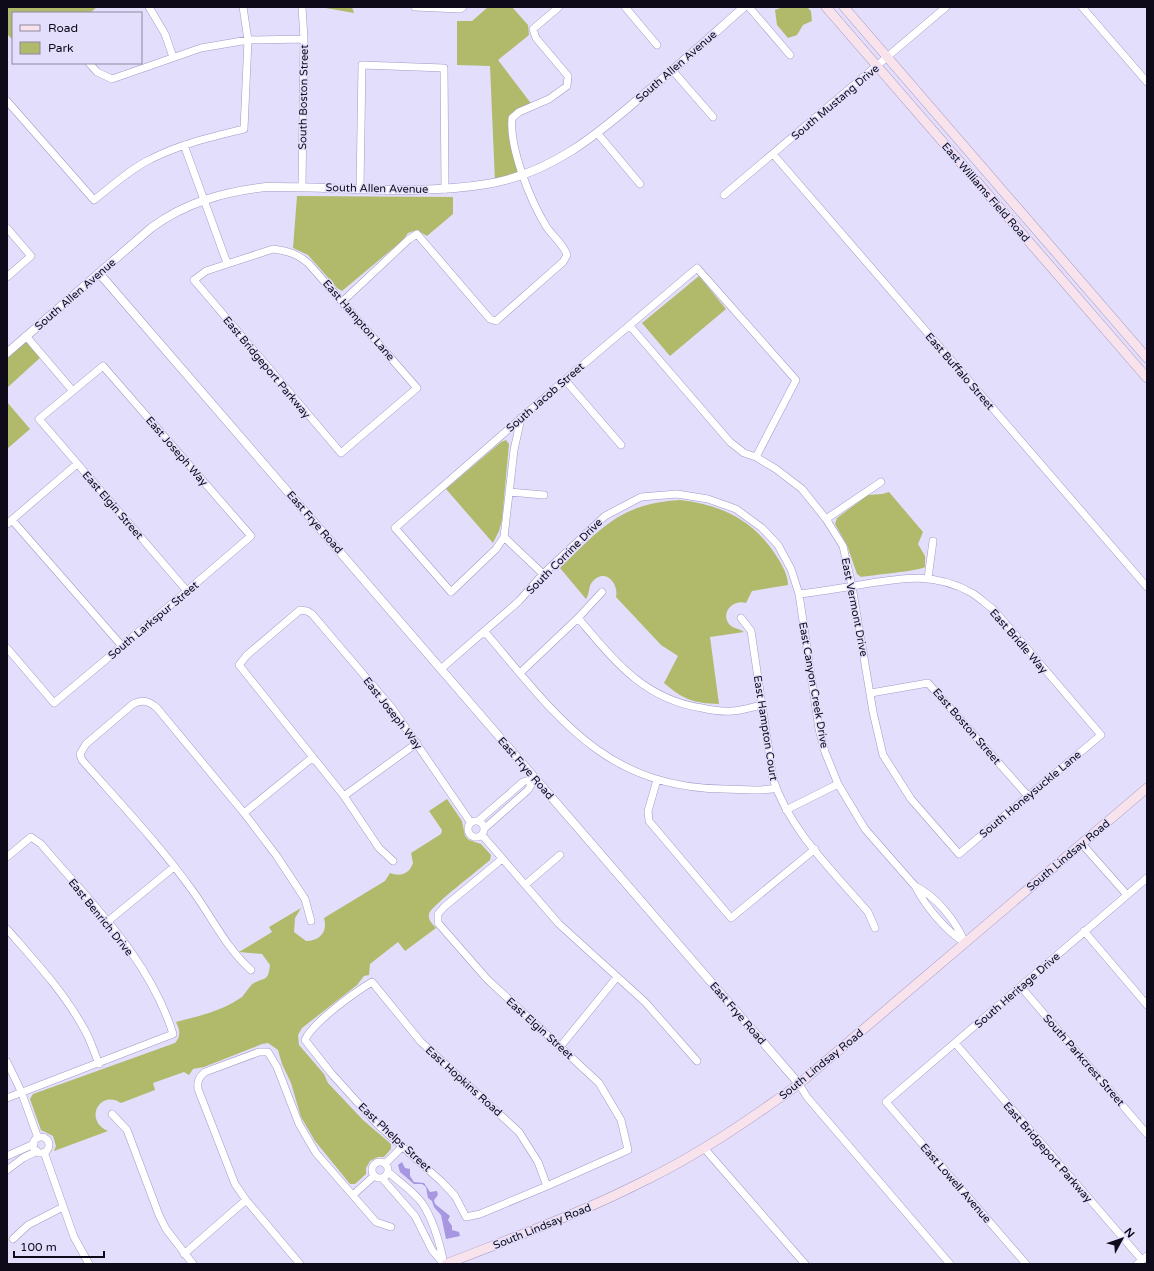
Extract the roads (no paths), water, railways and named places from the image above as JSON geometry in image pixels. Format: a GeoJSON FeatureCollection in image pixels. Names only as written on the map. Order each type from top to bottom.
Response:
{"type":"FeatureCollection","features":[{"type":"Feature","properties":{"kind":"main road","name":"East Williams Field Road"},"geometry":{"type":"LineString","coordinates":[[826,7],[1147,378]]}},
{"type":"Feature","properties":{"kind":"main road","name":"East Williams Field Road"},"geometry":{"type":"LineString","coordinates":[[844,7],[1147,358]]}},
{"type":"Feature","properties":{"kind":"main road","name":"South Lindsay Road"},"geometry":{"type":"LineString","coordinates":[[444,1264],[590,1207],[642,1182],[704,1148],[799,1084],[1147,788]]}},
{"type":"Feature","properties":{"kind":"street"},"geometry":{"type":"LineString","coordinates":[[149,7],[165,34],[173,57]]}},
{"type":"Feature","properties":{"kind":"street"},"geometry":{"type":"LineString","coordinates":[[7,101],[94,200],[129,172],[150,159],[184,145],[244,129],[248,40],[243,7]]}},
{"type":"Feature","properties":{"kind":"street","name":"South Boston Street"},"geometry":{"type":"LineString","coordinates":[[302,7],[304,39],[302,186]]}},
{"type":"Feature","properties":{"kind":"street"},"geometry":{"type":"LineString","coordinates":[[415,7],[460,9],[463,7]]}},
{"type":"Feature","properties":{"kind":"street"},"geometry":{"type":"LineString","coordinates":[[343,301],[408,240],[417,234],[490,319],[496,321],[563,262],[567,255],[564,248],[547,227],[535,206],[523,174],[511,132],[512,118],[519,112],[549,99],[567,86],[568,76],[536,38],[533,29],[559,7]]}},
{"type":"Feature","properties":{"kind":"street"},"geometry":{"type":"LineString","coordinates":[[625,7],[657,45]]}},
{"type":"Feature","properties":{"kind":"street","name":"South Allen Avenue"},"geometry":{"type":"LineString","coordinates":[[7,352],[156,224],[176,211],[203,199],[266,186],[445,189],[489,184],[523,174],[564,156],[598,134],[673,71],[744,7]]}},
{"type":"Feature","properties":{"kind":"street"},"geometry":{"type":"LineString","coordinates":[[749,7],[790,55]]}},
{"type":"Feature","properties":{"kind":"street","name":"South Mustang Drive"},"geometry":{"type":"LineString","coordinates":[[724,195],[946,7]]}},
{"type":"Feature","properties":{"kind":"street"},"geometry":{"type":"LineString","coordinates":[[1082,7],[1147,82]]}},
{"type":"Feature","properties":{"kind":"street"},"geometry":{"type":"LineString","coordinates":[[90,64],[98,72],[112,79],[201,48],[248,40],[304,39]]}},
{"type":"Feature","properties":{"kind":"street"},"geometry":{"type":"LineString","coordinates":[[360,188],[362,65],[444,68],[445,189]]}},
{"type":"Feature","properties":{"kind":"street"},"geometry":{"type":"LineString","coordinates":[[673,71],[713,117]]}},
{"type":"Feature","properties":{"kind":"street"},"geometry":{"type":"LineString","coordinates":[[598,134],[640,184]]}},
{"type":"Feature","properties":{"kind":"street"},"geometry":{"type":"LineString","coordinates":[[184,145],[227,263]]}},
{"type":"Feature","properties":{"kind":"street","name":"East Buffalo Street"},"geometry":{"type":"LineString","coordinates":[[773,154],[1147,587]]}},
{"type":"Feature","properties":{"kind":"street"},"geometry":{"type":"LineString","coordinates":[[7,228],[31,256],[7,277]]}},
{"type":"Feature","properties":{"kind":"street","name":"East Hampton Lane"},"geometry":{"type":"LineString","coordinates":[[227,263],[273,249],[298,255],[309,264],[343,301],[417,388]]}},
{"type":"Feature","properties":{"kind":"street","name":"East Bridgeport Parkway"},"geometry":{"type":"LineString","coordinates":[[227,263],[206,271],[194,280],[341,453],[417,388]]}},
{"type":"Feature","properties":{"kind":"street","name":"South Jacob Street"},"geometry":{"type":"LineString","coordinates":[[504,537],[496,549],[451,592],[395,528],[564,380],[630,326],[697,268],[796,380],[756,457]]}},
{"type":"Feature","properties":{"kind":"street","name":"East Frye Road"},"geometry":{"type":"LineString","coordinates":[[99,273],[442,668],[799,1084],[807,1097],[950,1264]]}},
{"type":"Feature","properties":{"kind":"street","name":"East Vermont Drive"},"geometry":{"type":"LineString","coordinates":[[630,326],[730,442],[744,453],[756,457],[802,489],[826,519],[843,546],[852,586],[873,712],[883,755],[911,799],[960,854]]}},
{"type":"Feature","properties":{"kind":"street"},"geometry":{"type":"LineString","coordinates":[[26,336],[72,390]]}},
{"type":"Feature","properties":{"kind":"street","name":"East Joseph Way"},"geometry":{"type":"LineString","coordinates":[[72,390],[103,366],[251,536]]}},
{"type":"Feature","properties":{"kind":"street"},"geometry":{"type":"LineString","coordinates":[[564,380],[621,445]]}},
{"type":"Feature","properties":{"kind":"street","name":"East Elgin Street"},"geometry":{"type":"LineString","coordinates":[[72,390],[39,419],[187,591]]}},
{"type":"Feature","properties":{"kind":"street"},"geometry":{"type":"LineString","coordinates":[[521,418],[514,450],[504,537],[544,574]]}},
{"type":"Feature","properties":{"kind":"street"},"geometry":{"type":"LineString","coordinates":[[77,464],[9,522],[122,646]]}},
{"type":"Feature","properties":{"kind":"street"},"geometry":{"type":"LineString","coordinates":[[826,519],[880,482]]}},
{"type":"Feature","properties":{"kind":"street"},"geometry":{"type":"LineString","coordinates":[[509,492],[544,495]]}},
{"type":"Feature","properties":{"kind":"street","name":"South Corrine Drive"},"geometry":{"type":"LineString","coordinates":[[442,668],[519,601],[544,574],[605,516],[641,497],[677,494],[708,499]]}},
{"type":"Feature","properties":{"kind":"street","name":"East Canyon Creek Drive"},"geometry":{"type":"LineString","coordinates":[[708,499],[736,509],[762,528],[783,552],[791,568],[799,594],[819,729],[825,752],[838,784],[865,829],[915,886],[927,892],[959,930],[965,943]]}},
{"type":"Feature","properties":{"kind":"street","name":"South Larkspur Street"},"geometry":{"type":"LineString","coordinates":[[7,648],[54,703],[251,536]]}},
{"type":"Feature","properties":{"kind":"street"},"geometry":{"type":"LineString","coordinates":[[928,578],[933,541]]}},
{"type":"Feature","properties":{"kind":"street","name":"East Bridle Way"},"geometry":{"type":"LineString","coordinates":[[799,594],[903,577],[928,578],[951,584],[973,594],[994,610],[1101,735]]}},
{"type":"Feature","properties":{"kind":"street"},"geometry":{"type":"LineString","coordinates":[[520,673],[578,618],[602,592]]}},
{"type":"Feature","properties":{"kind":"street","name":"East Joseph Way"},"geometry":{"type":"LineString","coordinates":[[313,757],[239,665],[246,655],[300,610],[307,611],[312,614],[387,702],[475,822],[483,824],[483,832],[502,859],[559,924],[645,1002],[697,1061]]}},
{"type":"Feature","properties":{"kind":"street"},"geometry":{"type":"LineString","coordinates":[[578,618],[618,664],[638,682],[660,696],[686,706],[719,710],[732,711],[762,705]]}},
{"type":"Feature","properties":{"kind":"street","name":"East Hampton Court"},"geometry":{"type":"LineString","coordinates":[[741,618],[751,631],[773,779],[776,788],[794,825],[868,912],[875,928]]}},
{"type":"Feature","properties":{"kind":"street"},"geometry":{"type":"LineString","coordinates":[[485,632],[576,735],[602,754],[633,771],[657,780],[703,789],[776,788]]}},
{"type":"Feature","properties":{"kind":"street","name":"East Boston Street"},"geometry":{"type":"LineString","coordinates":[[871,693],[928,683],[1028,795]]}},
{"type":"Feature","properties":{"kind":"street"},"geometry":{"type":"LineString","coordinates":[[251,970],[233,951],[192,890],[174,867],[82,760],[80,754],[86,744],[133,704],[145,700],[151,702],[244,813],[276,855],[305,900],[311,921]]}},
{"type":"Feature","properties":{"kind":"street","name":"South Honeysuckle Lane"},"geometry":{"type":"LineString","coordinates":[[960,854],[1028,795],[1101,735]]}},
{"type":"Feature","properties":{"kind":"street"},"geometry":{"type":"LineString","coordinates":[[344,796],[417,743]]}},
{"type":"Feature","properties":{"kind":"street"},"geometry":{"type":"LineString","coordinates":[[244,813],[313,757],[344,796],[379,848],[393,861]]}},
{"type":"Feature","properties":{"kind":"street"},"geometry":{"type":"LineString","coordinates":[[475,822],[523,782],[535,778]]}},
{"type":"Feature","properties":{"kind":"street"},"geometry":{"type":"LineString","coordinates":[[483,832],[528,790],[535,778]]}},
{"type":"Feature","properties":{"kind":"street"},"geometry":{"type":"LineString","coordinates":[[657,780],[648,811],[649,821],[731,918],[815,849]]}},
{"type":"Feature","properties":{"kind":"street"},"geometry":{"type":"LineString","coordinates":[[786,810],[838,784]]}},
{"type":"Feature","properties":{"kind":"street","name":"East Joseph Way"},"geometry":{"type":"LineString","coordinates":[[475,822],[468,827],[470,834],[475,837],[483,832]]}},
{"type":"Feature","properties":{"kind":"street","name":"East Benrich Drive"},"geometry":{"type":"LineString","coordinates":[[7,857],[31,836],[41,844],[107,922],[147,975],[163,1008],[173,1034],[99,1064]]}},
{"type":"Feature","properties":{"kind":"street"},"geometry":{"type":"LineString","coordinates":[[1082,844],[1127,895]]}},
{"type":"Feature","properties":{"kind":"street"},"geometry":{"type":"LineString","coordinates":[[525,885],[560,855]]}},
{"type":"Feature","properties":{"kind":"street","name":"East Elgin Street"},"geometry":{"type":"LineString","coordinates":[[502,859],[438,914],[438,922],[487,979],[599,1082],[621,1120],[628,1150],[547,1186]]}},
{"type":"Feature","properties":{"kind":"street"},"geometry":{"type":"LineString","coordinates":[[107,922],[174,867]]}},
{"type":"Feature","properties":{"kind":"street","name":"South Heritage Drive"},"geometry":{"type":"LineString","coordinates":[[886,1102],[1022,987],[1147,878]]}},
{"type":"Feature","properties":{"kind":"street"},"geometry":{"type":"LineString","coordinates":[[7,929],[54,984],[71,1007],[84,1028],[99,1064],[7,1098]]}},
{"type":"Feature","properties":{"kind":"street"},"geometry":{"type":"LineString","coordinates":[[1084,932],[1147,1005]]}},
{"type":"Feature","properties":{"kind":"street"},"geometry":{"type":"LineString","coordinates":[[560,1047],[617,977]]}},
{"type":"Feature","properties":{"kind":"street","name":"East Phelps Street"},"geometry":{"type":"LineString","coordinates":[[372,982],[359,990],[312,1028],[305,1040],[352,1096],[402,1147],[442,1182],[455,1196],[466,1218],[480,1214],[547,1186]]}},
{"type":"Feature","properties":{"kind":"street","name":"East Hopkins Road"},"geometry":{"type":"LineString","coordinates":[[372,982],[421,1042],[519,1132],[538,1162],[547,1186]]}},
{"type":"Feature","properties":{"kind":"street","name":"South Parkcrest Street"},"geometry":{"type":"LineString","coordinates":[[1022,987],[1147,1134]]}},
{"type":"Feature","properties":{"kind":"street","name":"East Bridgeport Parkway"},"geometry":{"type":"LineString","coordinates":[[955,1043],[1142,1260]]}},
{"type":"Feature","properties":{"kind":"street"},"geometry":{"type":"LineString","coordinates":[[300,1264],[246,1200],[229,1169],[197,1083],[205,1072],[258,1052],[268,1052],[277,1067],[299,1124],[316,1153],[376,1222],[391,1226]]}},
{"type":"Feature","properties":{"kind":"street"},"geometry":{"type":"LineString","coordinates":[[7,1062],[21,1092],[40,1152],[74,1237],[89,1264]]}},
{"type":"Feature","properties":{"kind":"street","name":"East Lowell Avenue"},"geometry":{"type":"LineString","coordinates":[[886,1102],[1026,1264]]}},
{"type":"Feature","properties":{"kind":"street"},"geometry":{"type":"LineString","coordinates":[[112,1114],[127,1130],[159,1215],[172,1239],[193,1264]]}},
{"type":"Feature","properties":{"kind":"street"},"geometry":{"type":"LineString","coordinates":[[7,1156],[43,1138],[48,1141],[49,1148],[23,1158],[7,1170]]}},
{"type":"Feature","properties":{"kind":"street"},"geometry":{"type":"LineString","coordinates":[[385,1164],[402,1147]]}},
{"type":"Feature","properties":{"kind":"street"},"geometry":{"type":"LineString","coordinates":[[704,1148],[804,1264]]}},
{"type":"Feature","properties":{"kind":"street"},"geometry":{"type":"LineString","coordinates":[[374,1176],[372,1171],[374,1164],[381,1162],[385,1164]]}},
{"type":"Feature","properties":{"kind":"street"},"geometry":{"type":"LineString","coordinates":[[385,1164],[388,1172],[412,1192],[422,1203],[433,1226],[444,1264]]}},
{"type":"Feature","properties":{"kind":"street"},"geometry":{"type":"LineString","coordinates":[[382,1178],[388,1172]]}},
{"type":"Feature","properties":{"kind":"street"},"geometry":{"type":"LineString","coordinates":[[353,1195],[374,1176]]}},
{"type":"Feature","properties":{"kind":"street"},"geometry":{"type":"LineString","coordinates":[[374,1176],[382,1178],[415,1216],[432,1250],[444,1264]]}},
{"type":"Feature","properties":{"kind":"street"},"geometry":{"type":"LineString","coordinates":[[184,1254],[246,1200]]}},
{"type":"Feature","properties":{"kind":"street"},"geometry":{"type":"LineString","coordinates":[[13,1239],[28,1225],[63,1207]]}}]}
